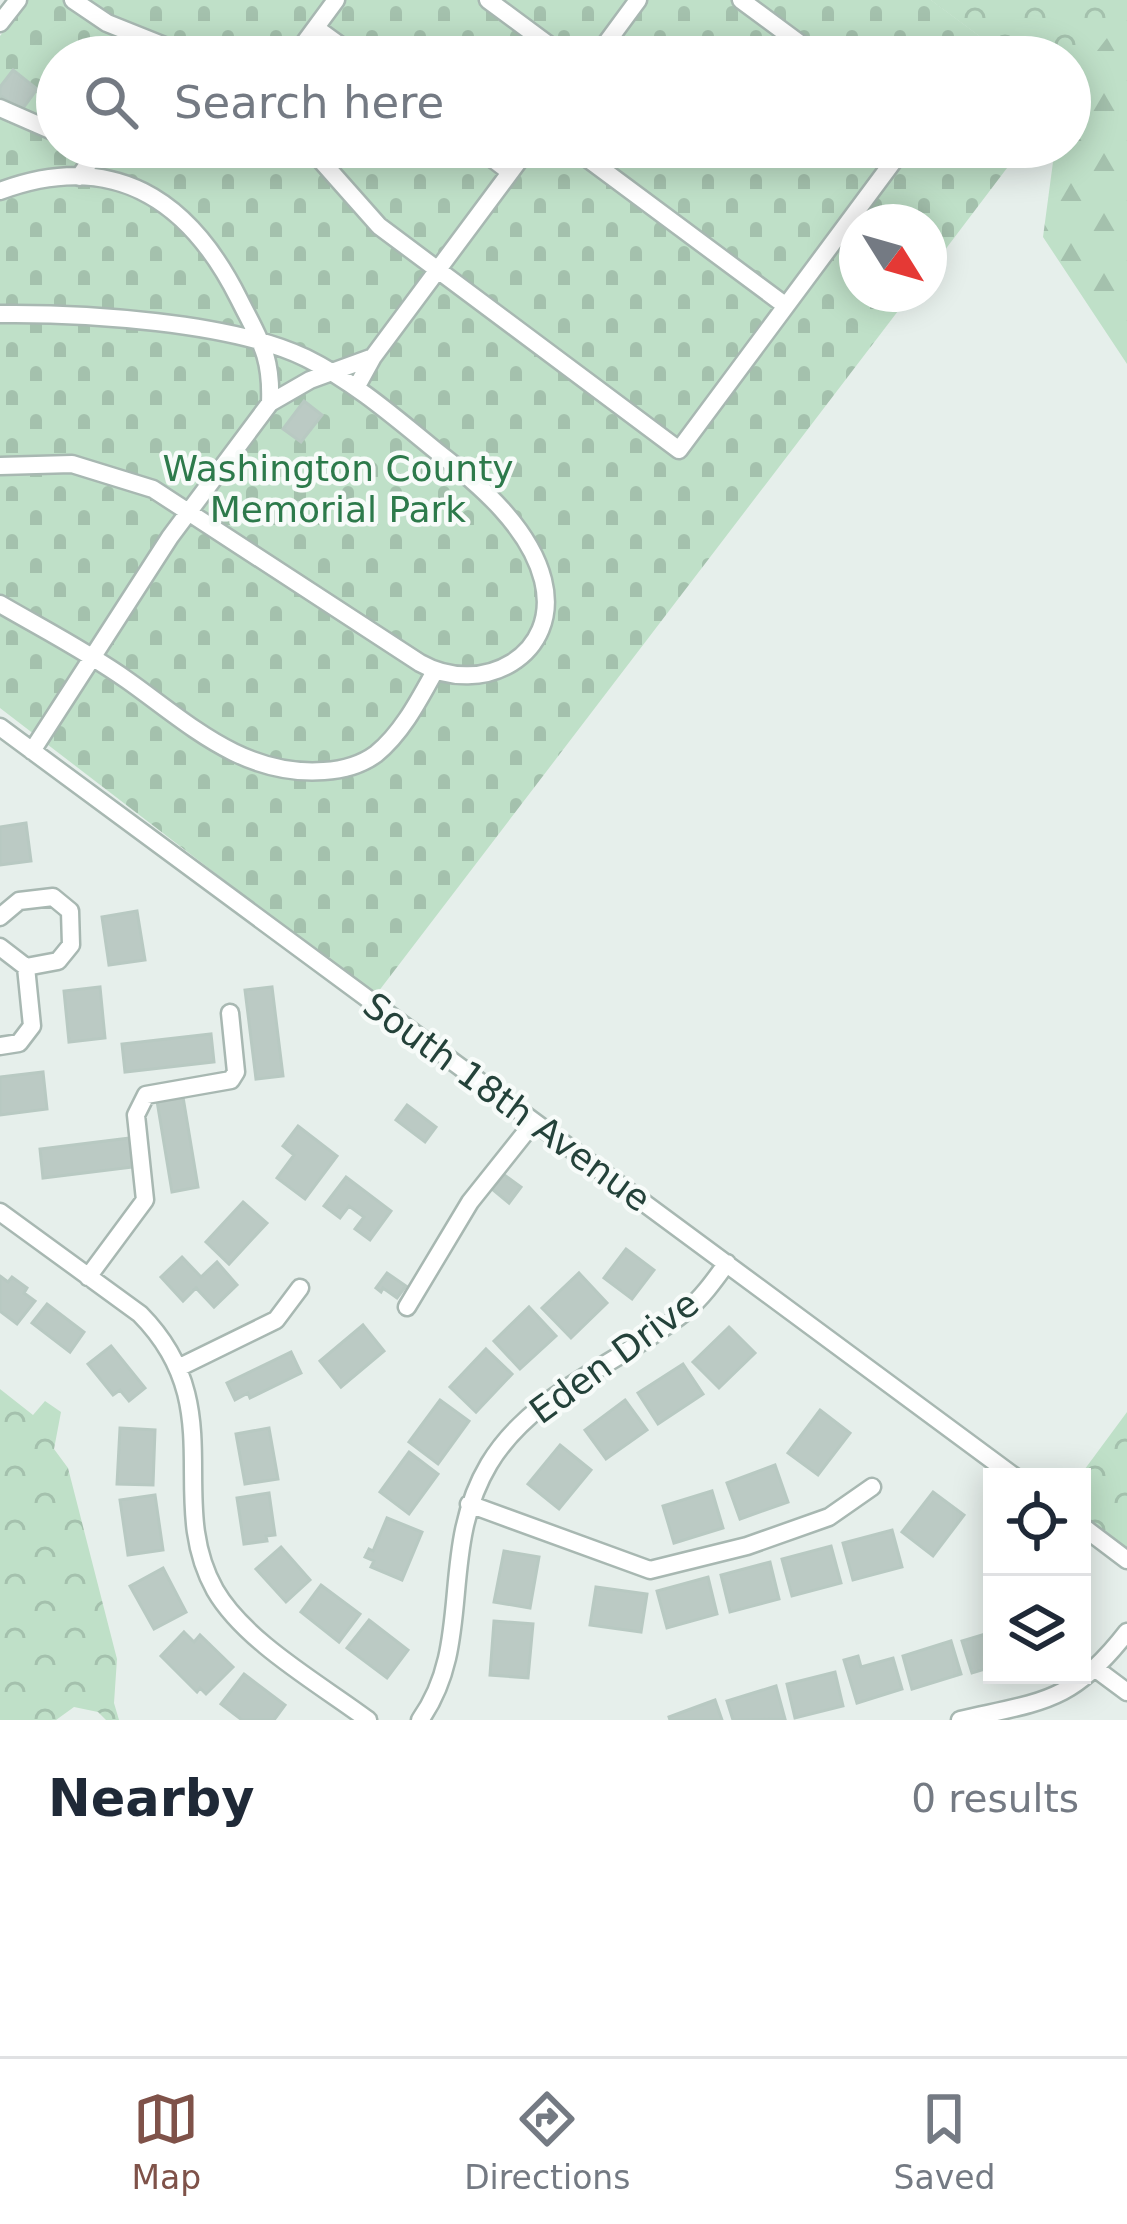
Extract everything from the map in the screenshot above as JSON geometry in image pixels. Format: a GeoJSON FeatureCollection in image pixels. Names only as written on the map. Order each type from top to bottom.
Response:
{"type":"FeatureCollection","features":[{"type":"Feature","properties":{"kind":"street"},"geometry":{"type":"LineString","coordinates":[[0,23],[18,0]]}},
{"type":"Feature","properties":{"kind":"street"},"geometry":{"type":"LineString","coordinates":[[73,0],[133,36]]}},
{"type":"Feature","properties":{"kind":"street"},"geometry":{"type":"LineString","coordinates":[[310,36],[336,0]]}},
{"type":"Feature","properties":{"kind":"street"},"geometry":{"type":"LineString","coordinates":[[488,0],[537,36]]}},
{"type":"Feature","properties":{"kind":"street"},"geometry":{"type":"LineString","coordinates":[[611,36],[638,0]]}},
{"type":"Feature","properties":{"kind":"street"},"geometry":{"type":"LineString","coordinates":[[741,0],[790,36]]}},
{"type":"Feature","properties":{"kind":"street"},"geometry":{"type":"LineString","coordinates":[[316,28],[327,36]]}},
{"type":"Feature","properties":{"kind":"street"},"geometry":{"type":"LineString","coordinates":[[0,108],[36,124]]}},
{"type":"Feature","properties":{"kind":"street"},"geometry":{"type":"LineString","coordinates":[[79,177],[85,168]]}},
{"type":"Feature","properties":{"kind":"street"},"geometry":{"type":"LineString","coordinates":[[327,168],[367,215],[679,450],[888,168]]}},
{"type":"Feature","properties":{"kind":"street"},"geometry":{"type":"LineString","coordinates":[[505,168],[510,172]]}},
{"type":"Feature","properties":{"kind":"street"},"geometry":{"type":"LineString","coordinates":[[356,388],[373,357],[513,168]]}},
{"type":"Feature","properties":{"kind":"street"},"geometry":{"type":"LineString","coordinates":[[600,168],[786,306]]}},
{"type":"Feature","properties":{"kind":"street"},"geometry":{"type":"LineString","coordinates":[[0,191],[40,179],[79,177],[152,196],[200,234],[227,274],[270,358],[270,403]]}},
{"type":"Feature","properties":{"kind":"street"},"geometry":{"type":"LineString","coordinates":[[0,314],[138,322],[260,340],[332,372],[490,496],[524,541],[542,575],[542,621],[515,661],[483,677],[450,676],[435,671],[153,489],[72,464],[0,466]]}},
{"type":"Feature","properties":{"kind":"street"},"geometry":{"type":"LineString","coordinates":[[32,752],[190,511],[270,403],[292,388],[373,357]]}},
{"type":"Feature","properties":{"kind":"street"},"geometry":{"type":"LineString","coordinates":[[0,604],[94,657],[211,742],[258,764],[296,772],[349,767],[379,752],[435,671]]}},
{"type":"Feature","properties":{"kind":"street","name":"South 18th Avenue"},"geometry":{"type":"LineString","coordinates":[[0,727],[1004,1468]]}},
{"type":"Feature","properties":{"kind":"street"},"geometry":{"type":"LineString","coordinates":[[0,917],[19,901],[53,897],[70,911],[68,951],[58,961],[26,967]]}},
{"type":"Feature","properties":{"kind":"street"},"geometry":{"type":"LineString","coordinates":[[0,946],[26,967],[32,1026],[19,1043],[0,1046]]}},
{"type":"Feature","properties":{"kind":"street"},"geometry":{"type":"LineString","coordinates":[[88,1276],[145,1199],[136,1115],[140,1104],[146,1095],[231,1080],[236,1072],[230,1012]]}},
{"type":"Feature","properties":{"kind":"street"},"geometry":{"type":"LineString","coordinates":[[407,1307],[470,1202],[532,1123]]}},
{"type":"Feature","properties":{"kind":"street"},"geometry":{"type":"LineString","coordinates":[[0,1212],[150,1324],[178,1368],[190,1403],[195,1514],[214,1588],[236,1618],[265,1643],[368,1720]]}},
{"type":"Feature","properties":{"kind":"street","name":"Eden Drive"},"geometry":{"type":"LineString","coordinates":[[420,1720],[443,1682],[459,1543],[469,1504],[489,1464],[512,1432],[548,1400],[688,1310],[727,1263]]}},
{"type":"Feature","properties":{"kind":"street"},"geometry":{"type":"LineString","coordinates":[[178,1368],[276,1320],[300,1288]]}},
{"type":"Feature","properties":{"kind":"street"},"geometry":{"type":"LineString","coordinates":[[469,1504],[650,1570],[747,1546],[829,1517],[872,1486]]}},
{"type":"Feature","properties":{"kind":"street"},"geometry":{"type":"LineString","coordinates":[[1091,1533],[1127,1560]]}},
{"type":"Feature","properties":{"kind":"street"},"geometry":{"type":"LineString","coordinates":[[960,1720],[1000,1715],[1052,1699],[1086,1680],[1127,1632]]}},
{"type":"Feature","properties":{"kind":"street"},"geometry":{"type":"LineString","coordinates":[[1096,1669],[1127,1692]]}},
{"type":"Feature","properties":{"kind":"green space","name":"Washington County Memorial Park"},"geometry":{"type":"Polygon","coordinates":[[[28,0],[931,0],[980,36],[36,36],[36,168],[1007,168],[947,247],[947,204],[839,204],[839,312],[897,312],[375,996],[0,708],[0,36],[28,0]]]}},
{"type":"Feature","properties":{"kind":"green space"},"geometry":{"type":"Polygon","coordinates":[[[931,0],[1127,0],[1127,364],[1043,237],[1052,168],[1091,168],[1091,36],[980,36],[931,0]]]}},
{"type":"Feature","properties":{"kind":"green space"},"geometry":{"type":"Polygon","coordinates":[[[931,0],[1127,0],[1127,12],[1091,59],[1091,36],[980,36],[931,0]]]}},
{"type":"Feature","properties":{"kind":"green space"},"geometry":{"type":"Polygon","coordinates":[[[0,1389],[33,1415],[45,1401],[61,1412],[54,1449],[68,1468],[117,1659],[114,1703],[119,1720],[106,1720],[98,1712],[74,1707],[56,1720],[0,1720],[0,1389]]]}},
{"type":"Feature","properties":{"kind":"green space"},"geometry":{"type":"Polygon","coordinates":[[[1127,1412],[1127,1552],[1091,1526],[1091,1468],[1086,1468],[1127,1412]]]}},
{"type":"Feature","properties":{"kind":"building"},"geometry":{"type":"Polygon","coordinates":[[[13,70],[36,90],[21,111],[0,95],[0,87],[13,70]]]}},
{"type":"Feature","properties":{"kind":"building"},"geometry":{"type":"Polygon","coordinates":[[[304,401],[322,415],[301,442],[283,429],[304,401]]]}},
{"type":"Feature","properties":{"kind":"building"},"geometry":{"type":"Polygon","coordinates":[[[26,823],[31,861],[0,865],[0,827],[26,823]]]}},
{"type":"Feature","properties":{"kind":"building"},"geometry":{"type":"Polygon","coordinates":[[[137,911],[145,960],[109,965],[102,917],[137,911]]]}},
{"type":"Feature","properties":{"kind":"building"},"geometry":{"type":"Polygon","coordinates":[[[100,987],[105,1038],[69,1042],[64,991],[100,987]]]}},
{"type":"Feature","properties":{"kind":"building"},"geometry":{"type":"Polygon","coordinates":[[[272,987],[283,1076],[256,1079],[245,990],[272,987]]]}},
{"type":"Feature","properties":{"kind":"building"},"geometry":{"type":"Polygon","coordinates":[[[211,1034],[214,1062],[125,1072],[122,1044],[211,1034]]]}},
{"type":"Feature","properties":{"kind":"building"},"geometry":{"type":"Polygon","coordinates":[[[43,1072],[47,1109],[0,1115],[0,1077],[43,1072]]]}},
{"type":"Feature","properties":{"kind":"building"},"geometry":{"type":"Polygon","coordinates":[[[183,1097],[198,1187],[172,1192],[157,1101],[183,1097]]]}},
{"type":"Feature","properties":{"kind":"building"},"geometry":{"type":"Polygon","coordinates":[[[407,1105],[436,1127],[425,1142],[396,1120],[407,1105]]]}},
{"type":"Feature","properties":{"kind":"building"},"geometry":{"type":"Polygon","coordinates":[[[298,1126],[337,1156],[305,1199],[277,1178],[294,1155],[283,1146],[298,1126]]]}},
{"type":"Feature","properties":{"kind":"building"},"geometry":{"type":"Polygon","coordinates":[[[130,1138],[133,1167],[43,1178],[40,1149],[130,1138]]]}},
{"type":"Feature","properties":{"kind":"building"},"geometry":{"type":"Polygon","coordinates":[[[503,1174],[521,1187],[509,1203],[492,1189],[503,1174]]]}},
{"type":"Feature","properties":{"kind":"building"},"geometry":{"type":"Polygon","coordinates":[[[346,1177],[391,1211],[370,1240],[355,1229],[364,1217],[349,1206],[340,1218],[324,1206],[346,1177]]]}},
{"type":"Feature","properties":{"kind":"building"},"geometry":{"type":"Polygon","coordinates":[[[243,1202],[267,1223],[229,1264],[206,1242],[243,1202]]]}},
{"type":"Feature","properties":{"kind":"building"},"geometry":{"type":"Polygon","coordinates":[[[626,1249],[654,1270],[632,1299],[604,1278],[626,1249]]]}},
{"type":"Feature","properties":{"kind":"building"},"geometry":{"type":"Polygon","coordinates":[[[182,1257],[201,1277],[217,1262],[237,1285],[214,1307],[196,1288],[183,1301],[161,1277],[182,1257]]]}},
{"type":"Feature","properties":{"kind":"building"},"geometry":{"type":"Polygon","coordinates":[[[387,1273],[406,1286],[397,1298],[376,1288],[387,1273]]]}},
{"type":"Feature","properties":{"kind":"building"},"geometry":{"type":"Polygon","coordinates":[[[579,1273],[607,1303],[571,1338],[542,1308],[579,1273]]]}},
{"type":"Feature","properties":{"kind":"building"},"geometry":{"type":"Polygon","coordinates":[[[0,1276],[8,1282],[12,1277],[35,1301],[17,1324],[0,1311],[0,1276]]]}},
{"type":"Feature","properties":{"kind":"building"},"geometry":{"type":"Polygon","coordinates":[[[47,1304],[84,1332],[70,1352],[32,1323],[47,1304]]]}},
{"type":"Feature","properties":{"kind":"building"},"geometry":{"type":"Polygon","coordinates":[[[529,1307],[556,1336],[520,1369],[494,1341],[529,1307]]]}},
{"type":"Feature","properties":{"kind":"building"},"geometry":{"type":"Polygon","coordinates":[[[363,1325],[384,1351],[341,1387],[320,1361],[363,1325]]]}},
{"type":"Feature","properties":{"kind":"building"},"geometry":{"type":"Polygon","coordinates":[[[729,1327],[755,1353],[719,1388],[693,1362],[729,1327]]]}},
{"type":"Feature","properties":{"kind":"building"},"geometry":{"type":"Polygon","coordinates":[[[111,1346],[145,1388],[129,1401],[120,1390],[113,1395],[88,1364],[111,1346]]]}},
{"type":"Feature","properties":{"kind":"building"},"geometry":{"type":"Polygon","coordinates":[[[486,1349],[512,1374],[476,1412],[450,1387],[486,1349]]]}},
{"type":"Feature","properties":{"kind":"building"},"geometry":{"type":"Polygon","coordinates":[[[291,1352],[301,1373],[250,1398],[248,1393],[235,1400],[227,1383],[291,1352]]]}},
{"type":"Feature","properties":{"kind":"building"},"geometry":{"type":"Polygon","coordinates":[[[683,1364],[703,1394],[658,1424],[638,1393],[683,1364]]]}},
{"type":"Feature","properties":{"kind":"building"},"geometry":{"type":"Polygon","coordinates":[[[440,1400],[469,1421],[438,1464],[409,1442],[440,1400]]]}},
{"type":"Feature","properties":{"kind":"building"},"geometry":{"type":"Polygon","coordinates":[[[625,1400],[647,1430],[606,1459],[585,1430],[625,1400]]]}},
{"type":"Feature","properties":{"kind":"building"},"geometry":{"type":"Polygon","coordinates":[[[820,1410],[850,1433],[818,1475],[788,1453],[820,1410]]]}},
{"type":"Feature","properties":{"kind":"building"},"geometry":{"type":"Polygon","coordinates":[[[120,1428],[155,1430],[153,1485],[117,1484],[120,1428]]]}},
{"type":"Feature","properties":{"kind":"building"},"geometry":{"type":"Polygon","coordinates":[[[269,1428],[278,1479],[245,1484],[236,1434],[269,1428]]]}},
{"type":"Feature","properties":{"kind":"building"},"geometry":{"type":"Polygon","coordinates":[[[560,1445],[591,1470],[559,1509],[528,1484],[560,1445]]]}},
{"type":"Feature","properties":{"kind":"building"},"geometry":{"type":"Polygon","coordinates":[[[409,1452],[438,1474],[409,1514],[380,1492],[409,1452]]]}},
{"type":"Feature","properties":{"kind":"building"},"geometry":{"type":"Polygon","coordinates":[[[775,1465],[788,1502],[740,1519],[727,1483],[775,1465]]]}},
{"type":"Feature","properties":{"kind":"building"},"geometry":{"type":"Polygon","coordinates":[[[712,1491],[723,1528],[674,1543],[663,1506],[712,1491]]]}},
{"type":"Feature","properties":{"kind":"building"},"geometry":{"type":"Polygon","coordinates":[[[933,1492],[964,1515],[933,1556],[902,1532],[933,1492]]]}},
{"type":"Feature","properties":{"kind":"building"},"geometry":{"type":"Polygon","coordinates":[[[269,1493],[275,1535],[244,1544],[237,1498],[269,1493]]]}},
{"type":"Feature","properties":{"kind":"building"},"geometry":{"type":"Polygon","coordinates":[[[155,1495],[163,1550],[128,1555],[120,1500],[155,1495]]]}},
{"type":"Feature","properties":{"kind":"building"},"geometry":{"type":"Polygon","coordinates":[[[387,1518],[422,1532],[402,1580],[371,1567],[374,1561],[365,1557],[369,1549],[373,1551],[387,1518]]]}},
{"type":"Feature","properties":{"kind":"building"},"geometry":{"type":"Polygon","coordinates":[[[892,1530],[902,1567],[853,1580],[843,1543],[892,1530]]]}},
{"type":"Feature","properties":{"kind":"building"},"geometry":{"type":"Polygon","coordinates":[[[831,1546],[841,1583],[792,1596],[782,1559],[831,1546]]]}},
{"type":"Feature","properties":{"kind":"building"},"geometry":{"type":"Polygon","coordinates":[[[281,1547],[310,1580],[286,1602],[256,1569],[281,1547]]]}},
{"type":"Feature","properties":{"kind":"building"},"geometry":{"type":"Polygon","coordinates":[[[504,1551],[539,1557],[530,1608],[494,1602],[504,1551]]]}},
{"type":"Feature","properties":{"kind":"building"},"geometry":{"type":"Polygon","coordinates":[[[770,1562],[779,1599],[730,1612],[721,1575],[770,1562]]]}},
{"type":"Feature","properties":{"kind":"building"},"geometry":{"type":"Polygon","coordinates":[[[163,1568],[186,1612],[154,1629],[130,1586],[163,1568]]]}},
{"type":"Feature","properties":{"kind":"building"},"geometry":{"type":"Polygon","coordinates":[[[708,1577],[717,1614],[667,1628],[657,1591],[708,1577]]]}},
{"type":"Feature","properties":{"kind":"building"},"geometry":{"type":"Polygon","coordinates":[[[321,1585],[360,1614],[339,1642],[301,1612],[321,1585]]]}},
{"type":"Feature","properties":{"kind":"building"},"geometry":{"type":"Polygon","coordinates":[[[596,1587],[647,1594],[641,1632],[590,1625],[596,1587]]]}},
{"type":"Feature","properties":{"kind":"building"},"geometry":{"type":"Polygon","coordinates":[[[369,1620],[408,1650],[387,1678],[347,1648],[369,1620]]]}},
{"type":"Feature","properties":{"kind":"building"},"geometry":{"type":"Polygon","coordinates":[[[494,1621],[533,1624],[528,1678],[490,1675],[494,1621]]]}},
{"type":"Feature","properties":{"kind":"building"},"geometry":{"type":"Polygon","coordinates":[[[184,1632],[194,1642],[200,1635],[233,1667],[206,1694],[200,1688],[197,1692],[161,1656],[184,1632]]]}},
{"type":"Feature","properties":{"kind":"building"},"geometry":{"type":"Polygon","coordinates":[[[983,1635],[983,1670],[972,1673],[962,1641],[983,1635]]]}},
{"type":"Feature","properties":{"kind":"building"},"geometry":{"type":"Polygon","coordinates":[[[951,1641],[961,1674],[912,1689],[903,1656],[951,1641]]]}},
{"type":"Feature","properties":{"kind":"building"},"geometry":{"type":"Polygon","coordinates":[[[858,1656],[861,1667],[893,1658],[902,1689],[857,1703],[844,1660],[858,1656]]]}},
{"type":"Feature","properties":{"kind":"building"},"geometry":{"type":"Polygon","coordinates":[[[835,1672],[843,1706],[795,1718],[787,1684],[835,1672]]]}},
{"type":"Feature","properties":{"kind":"building"},"geometry":{"type":"Polygon","coordinates":[[[244,1674],[285,1705],[274,1720],[242,1720],[221,1704],[244,1674]]]}},
{"type":"Feature","properties":{"kind":"building"},"geometry":{"type":"Polygon","coordinates":[[[776,1686],[785,1719],[733,1720],[727,1701],[776,1686]]]}},
{"type":"Feature","properties":{"kind":"building"},"geometry":{"type":"Polygon","coordinates":[[[715,1700],[722,1720],[670,1720],[669,1717],[715,1700]]]}}]}
